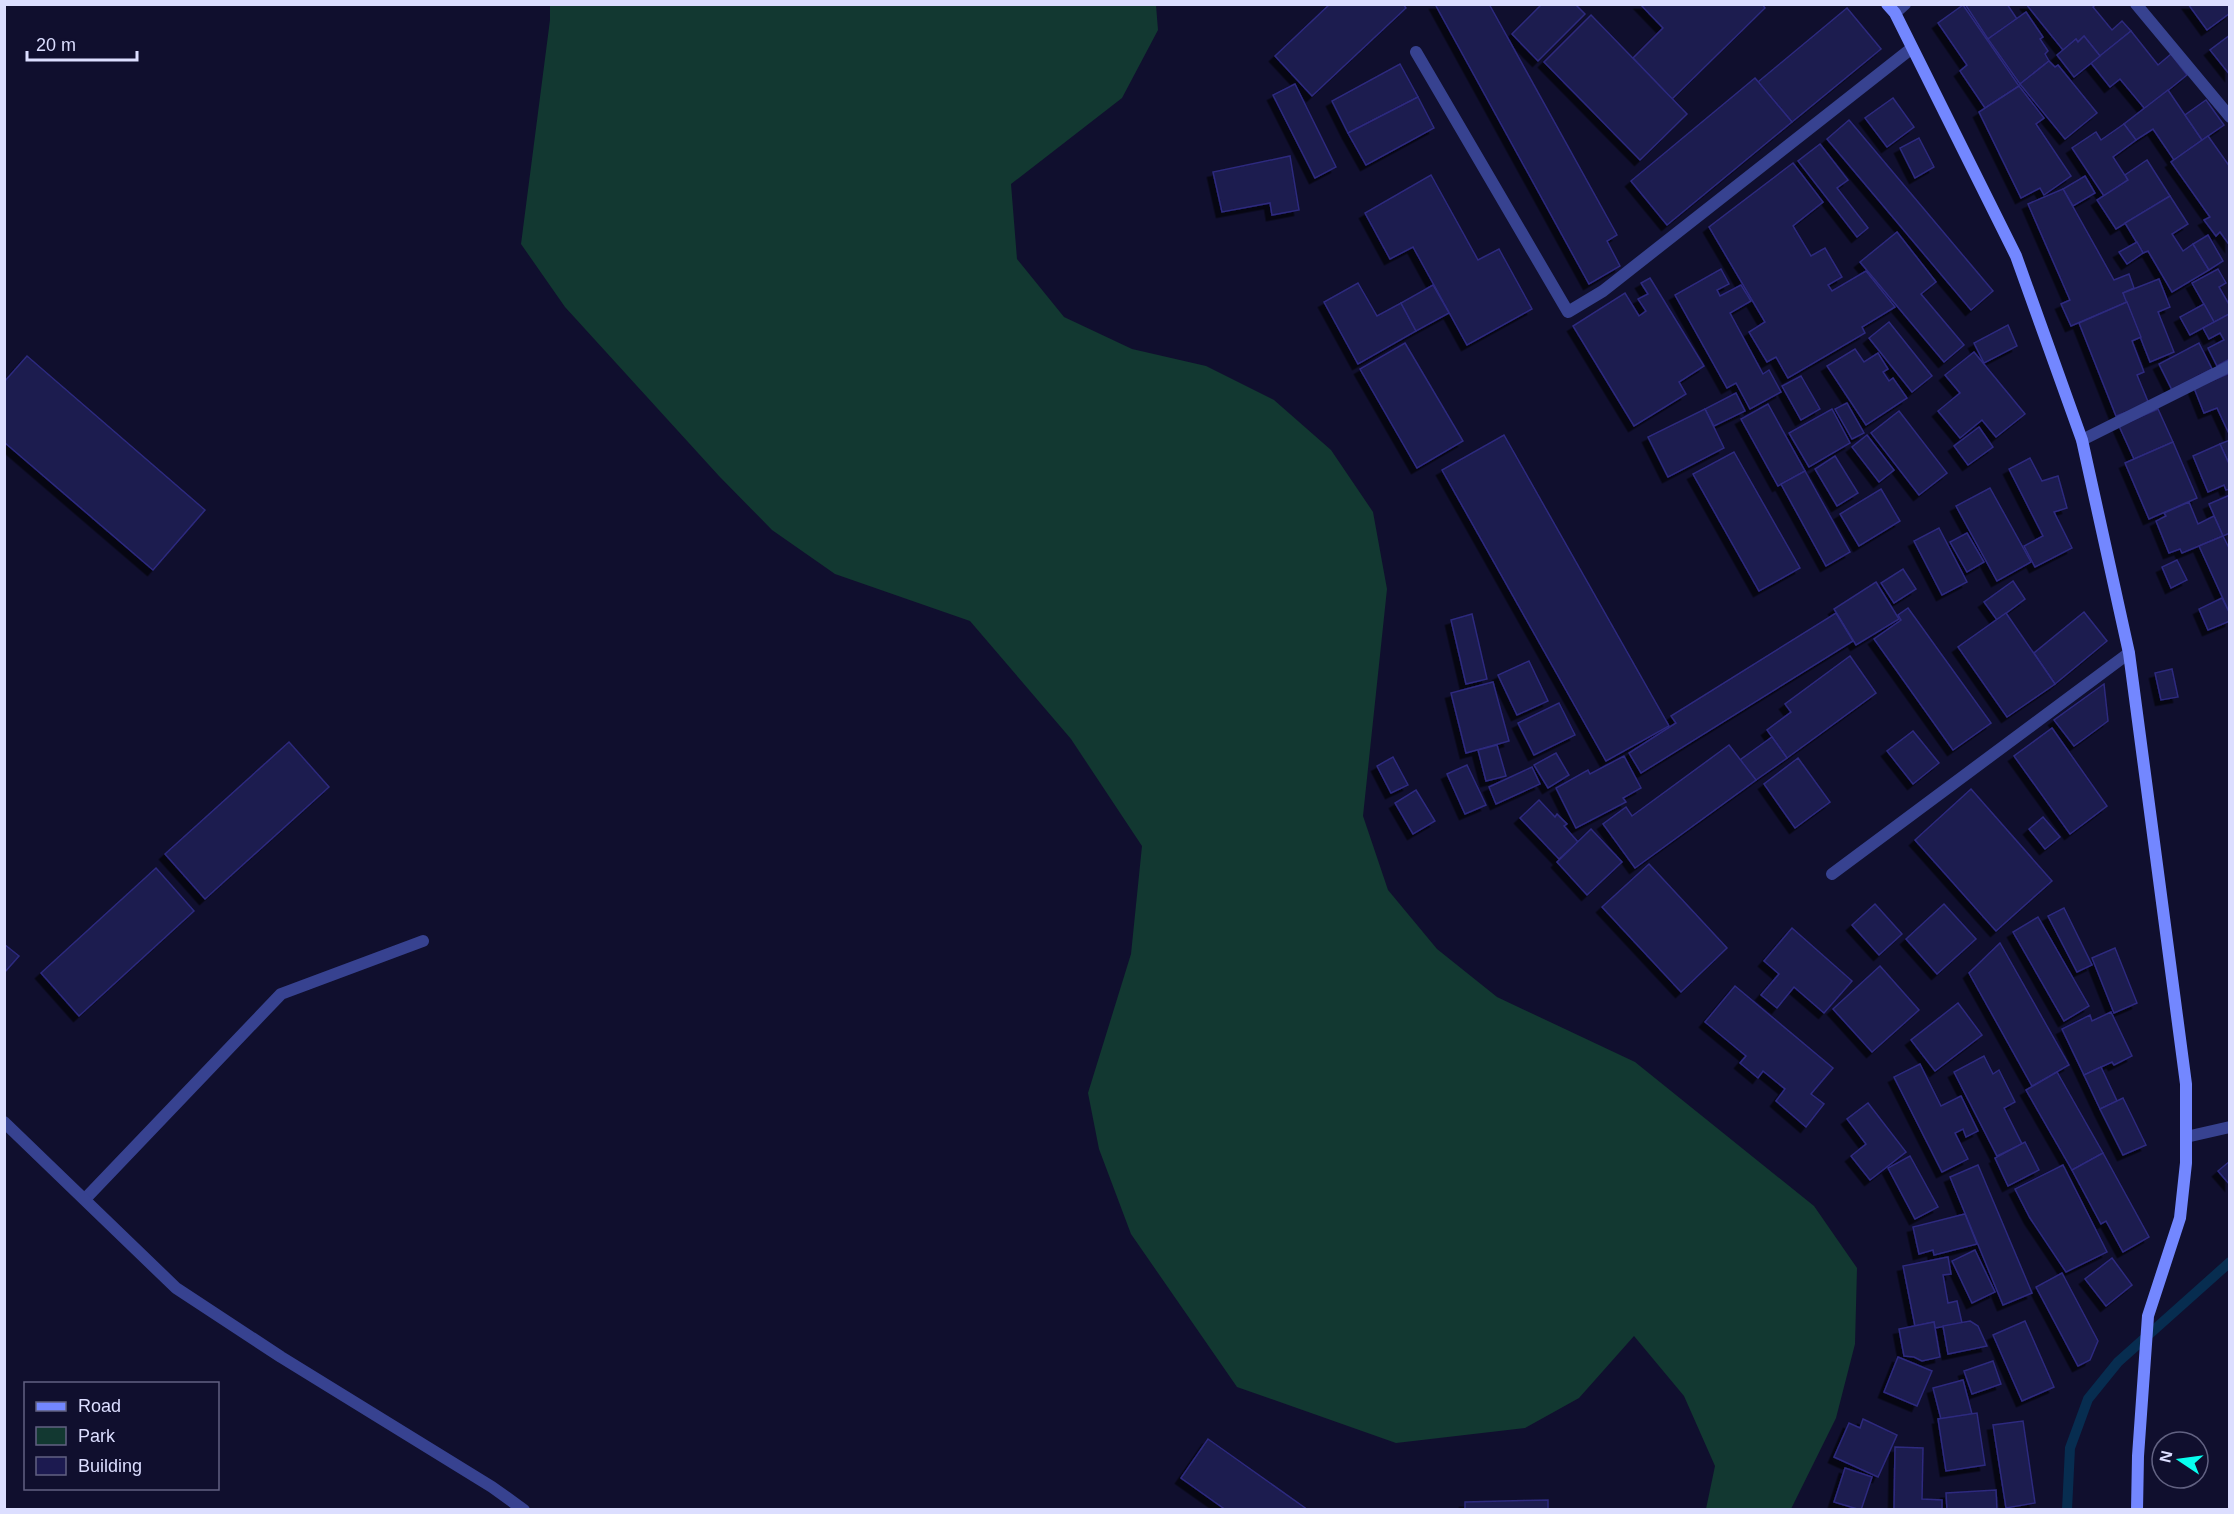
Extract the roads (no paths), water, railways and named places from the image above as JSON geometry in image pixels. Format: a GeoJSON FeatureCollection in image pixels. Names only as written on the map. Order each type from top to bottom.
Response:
{"type":"FeatureCollection","features":[{"type":"Feature","properties":{"kind":"main road"},"geometry":{"type":"LineString","coordinates":[[1896,7],[1912,48],[2016,256],[2082,440],[2129,653],[2186,1084],[2186,1163],[2180,1218],[2148,1316],[2138,1456],[2138,1509]]}},
{"type":"Feature","properties":{"kind":"street"},"geometry":{"type":"LineString","coordinates":[[2136,4],[2229,117]]}},
{"type":"Feature","properties":{"kind":"street"},"geometry":{"type":"LineString","coordinates":[[1416,52],[1568,312],[1603,291],[1912,48]]}},
{"type":"Feature","properties":{"kind":"street"},"geometry":{"type":"LineString","coordinates":[[2082,440],[2229,366]]}},
{"type":"Feature","properties":{"kind":"street"},"geometry":{"type":"LineString","coordinates":[[1832,874],[2129,653]]}},
{"type":"Feature","properties":{"kind":"street"},"geometry":{"type":"LineString","coordinates":[[85,1199],[281,994],[423,941]]}},
{"type":"Feature","properties":{"kind":"street"},"geometry":{"type":"LineString","coordinates":[[4,1122],[176,1288],[281,1358],[524,1509]]}},
{"type":"Feature","properties":{"kind":"street"},"geometry":{"type":"LineString","coordinates":[[2186,1137],[2229,1127]]}},
{"type":"Feature","properties":{"kind":"waterway"},"geometry":{"type":"LineString","coordinates":[[2067,1510],[2070,1448],[2088,1399],[2118,1362],[2230,1262]]}}]}
